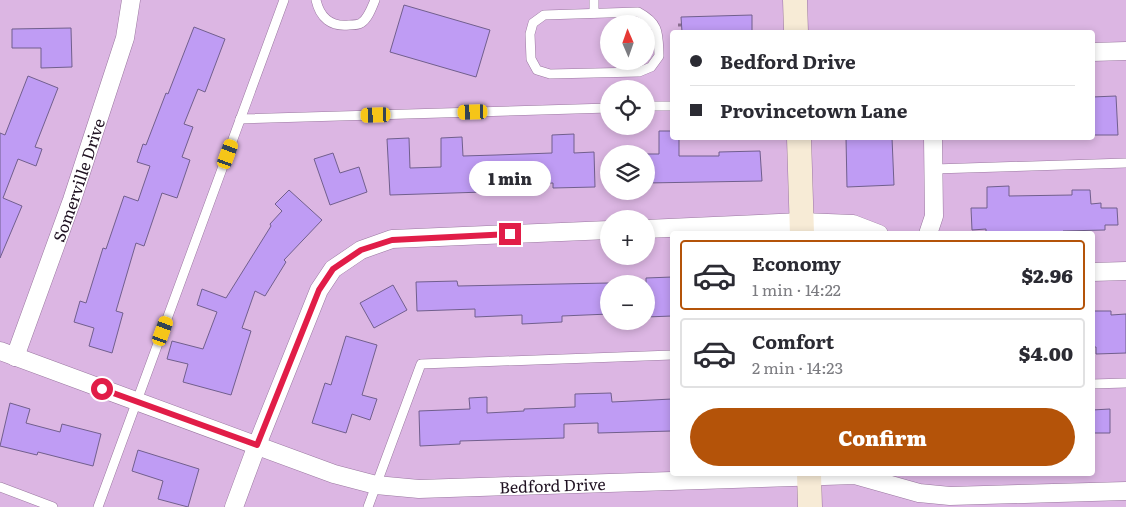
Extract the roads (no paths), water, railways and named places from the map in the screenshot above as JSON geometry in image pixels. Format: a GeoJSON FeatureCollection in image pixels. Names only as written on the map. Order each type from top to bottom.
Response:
{"type":"FeatureCollection","features":[{"type":"Feature","properties":{"kind":"street","name":"Somerville Drive"},"geometry":{"type":"LineString","coordinates":[[7,354],[72,200],[125,38],[131,0]]}},
{"type":"Feature","properties":{"kind":"street"},"geometry":{"type":"LineString","coordinates":[[795,0],[796,30]]}},
{"type":"Feature","properties":{"kind":"street"},"geometry":{"type":"LineString","coordinates":[[1095,52],[1126,51]]}},
{"type":"Feature","properties":{"kind":"street"},"geometry":{"type":"LineString","coordinates":[[799,140],[802,228]]}},
{"type":"Feature","properties":{"kind":"street"},"geometry":{"type":"LineString","coordinates":[[929,231],[934,216],[933,140]]}},
{"type":"Feature","properties":{"kind":"street"},"geometry":{"type":"LineString","coordinates":[[655,228],[802,228],[853,224],[871,231]]}},
{"type":"Feature","properties":{"kind":"street"},"geometry":{"type":"LineString","coordinates":[[234,507],[319,290],[333,269],[361,250],[392,240],[600,230]]}},
{"type":"Feature","properties":{"kind":"street"},"geometry":{"type":"LineString","coordinates":[[1095,272],[1126,271]]}},
{"type":"Feature","properties":{"kind":"street","name":"Bedford Drive"},"geometry":{"type":"LineString","coordinates":[[7,354],[334,474],[376,485],[419,489],[781,476]]}},
{"type":"Feature","properties":{"kind":"street"},"geometry":{"type":"LineString","coordinates":[[809,476],[810,507]]}},
{"type":"Feature","properties":{"kind":"street","name":"Bedford Drive"},"geometry":{"type":"LineString","coordinates":[[859,476],[919,493],[950,496],[1126,491]]}},
{"type":"Feature","properties":{"kind":"lane"},"geometry":{"type":"LineString","coordinates":[[98,507],[284,0]]}},
{"type":"Feature","properties":{"kind":"lane"},"geometry":{"type":"LineString","coordinates":[[316,0],[318,8],[326,20],[338,26],[360,24],[375,0]]}},
{"type":"Feature","properties":{"kind":"lane"},"geometry":{"type":"LineString","coordinates":[[594,0],[594,13]]}},
{"type":"Feature","properties":{"kind":"lane"},"geometry":{"type":"LineString","coordinates":[[638,12],[650,19],[658,29],[659,56],[651,67],[639,72],[550,74],[537,70],[531,59],[530,34],[533,24],[544,15],[594,13],[638,12]]}},
{"type":"Feature","properties":{"kind":"lane"},"geometry":{"type":"LineString","coordinates":[[655,106],[670,106]]}},
{"type":"Feature","properties":{"kind":"lane"},"geometry":{"type":"LineString","coordinates":[[240,119],[600,108]]}},
{"type":"Feature","properties":{"kind":"lane"},"geometry":{"type":"LineString","coordinates":[[934,169],[1126,163]]}},
{"type":"Feature","properties":{"kind":"lane"},"geometry":{"type":"LineString","coordinates":[[368,507],[421,364],[670,355]]}},
{"type":"Feature","properties":{"kind":"lane"},"geometry":{"type":"LineString","coordinates":[[1095,384],[1126,383]]}},
{"type":"Feature","properties":{"kind":"lane"},"geometry":{"type":"LineString","coordinates":[[0,487],[53,507]]}}]}
